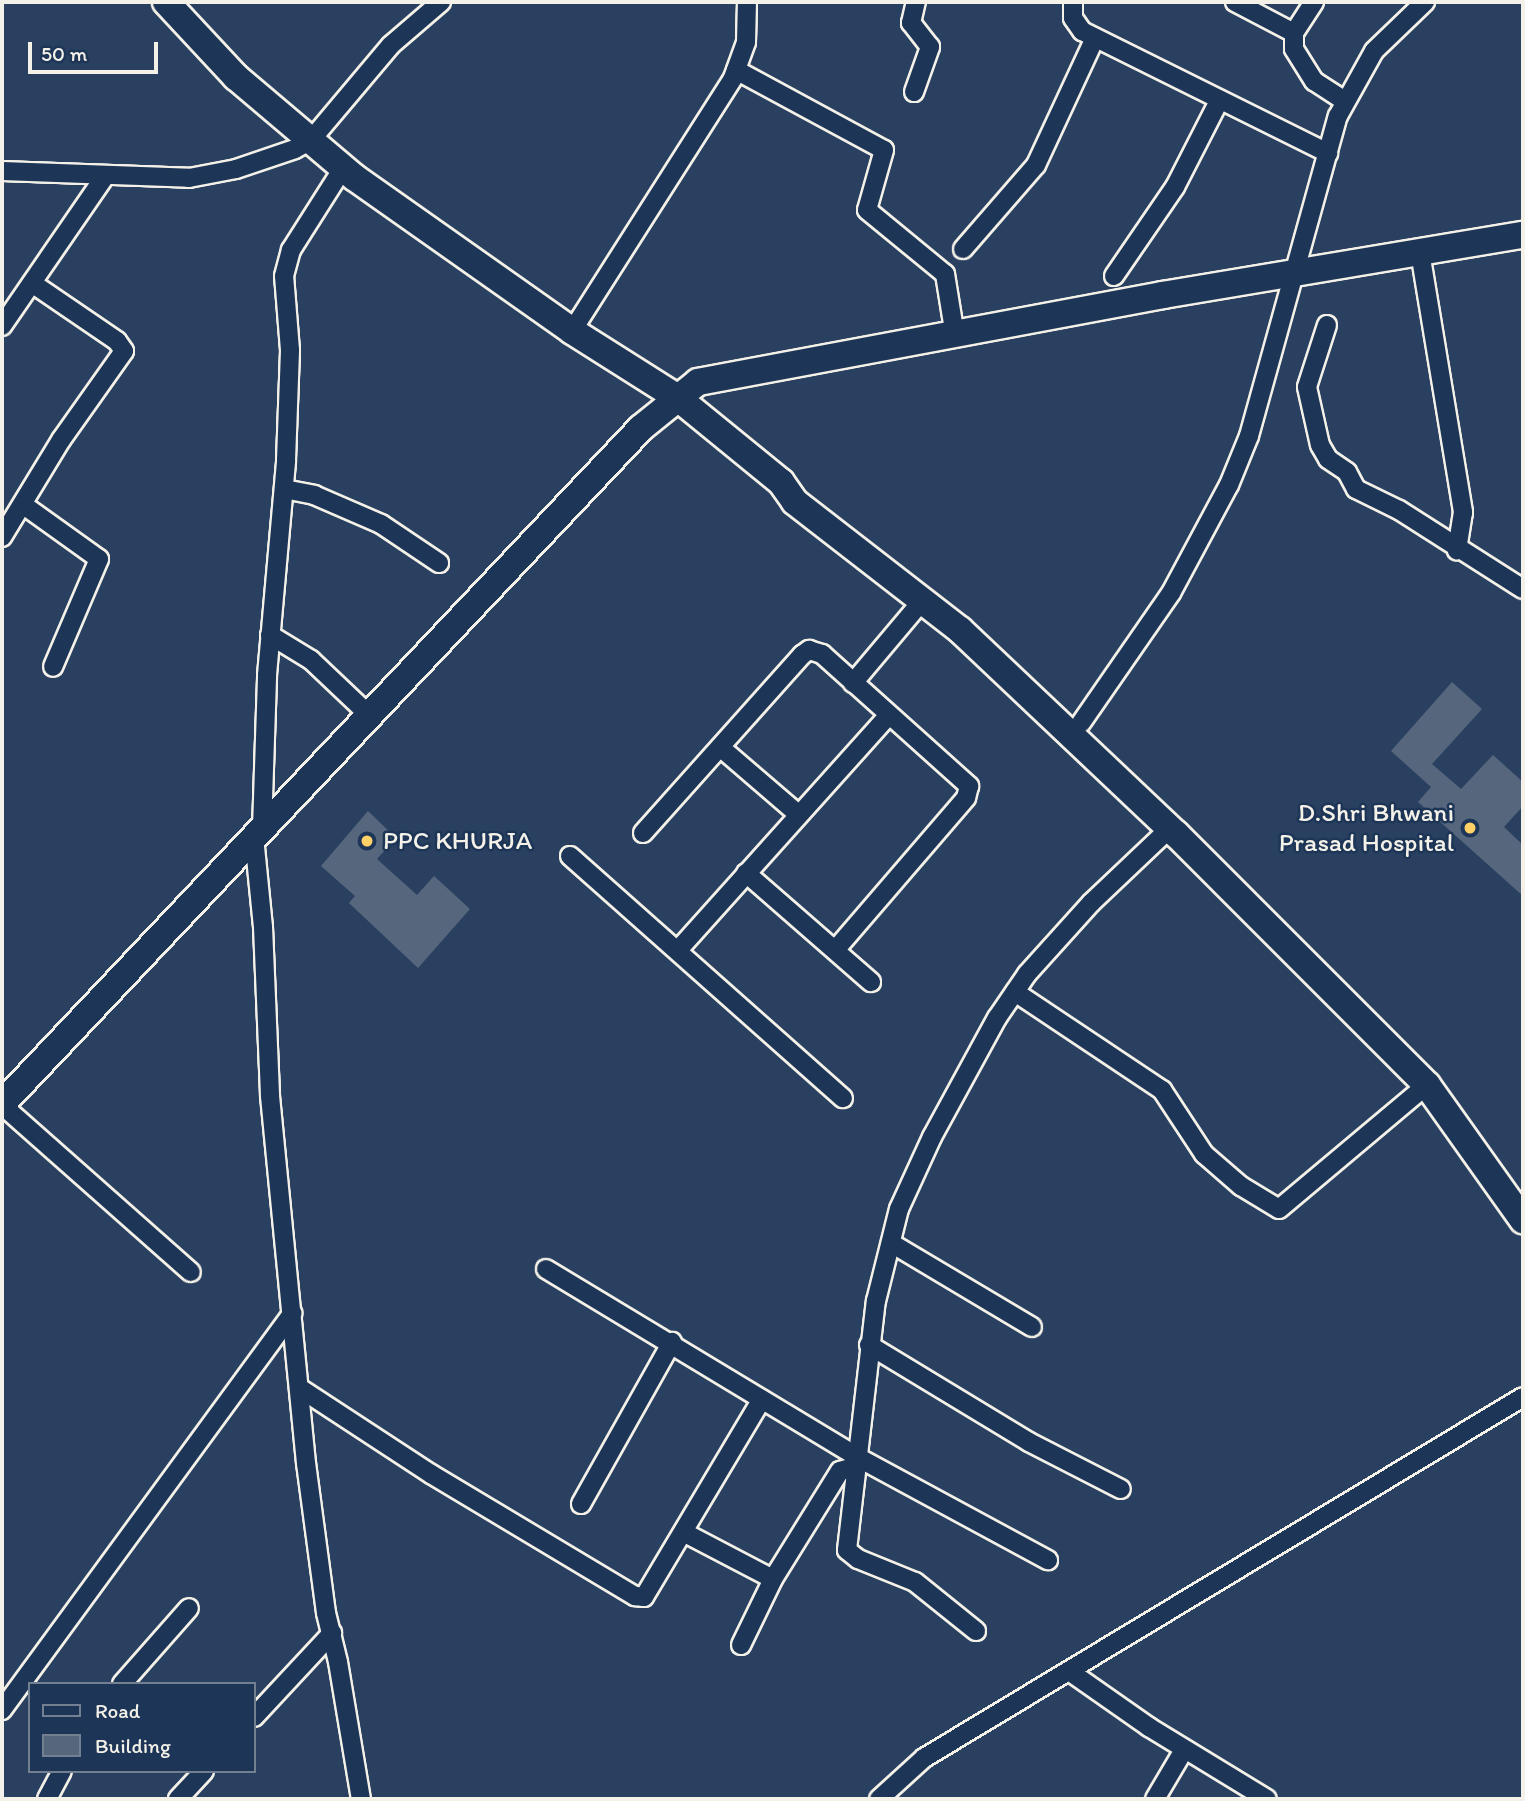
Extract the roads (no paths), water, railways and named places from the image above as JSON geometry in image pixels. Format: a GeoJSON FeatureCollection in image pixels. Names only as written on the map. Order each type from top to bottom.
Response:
{"type":"FeatureCollection","features":[{"type":"Feature","properties":{"kind":"street"},"geometry":{"type":"LineString","coordinates":[[166,2],[236,77],[343,168],[572,331],[678,398],[781,482],[795,502],[960,630],[1170,828],[1427,1085],[1523,1220]]}},
{"type":"Feature","properties":{"kind":"street"},"geometry":{"type":"LineString","coordinates":[[2,171],[105,176],[209,176],[311,140],[391,45],[441,2]]}},
{"type":"Feature","properties":{"kind":"street"},"geometry":{"type":"LineString","coordinates":[[572,331],[736,70],[746,42],[747,2]]}},
{"type":"Feature","properties":{"kind":"street"},"geometry":{"type":"LineString","coordinates":[[914,92],[930,47],[911,23],[916,2]]}},
{"type":"Feature","properties":{"kind":"street"},"geometry":{"type":"LineString","coordinates":[[1073,2],[1076,26],[1095,38],[1328,153]]}},
{"type":"Feature","properties":{"kind":"street"},"geometry":{"type":"LineString","coordinates":[[1235,2],[1294,33]]}},
{"type":"Feature","properties":{"kind":"street"},"geometry":{"type":"LineString","coordinates":[[1314,2],[1294,33],[1294,49],[1311,78],[1345,101]]}},
{"type":"Feature","properties":{"kind":"street"},"geometry":{"type":"LineString","coordinates":[[1081,723],[1171,593],[1228,485],[1250,436],[1328,153],[1345,101],[1374,51],[1425,2]]}},
{"type":"Feature","properties":{"kind":"street"},"geometry":{"type":"LineString","coordinates":[[963,249],[1036,165],[1095,38]]}},
{"type":"Feature","properties":{"kind":"street"},"geometry":{"type":"LineString","coordinates":[[736,70],[884,150],[867,209],[945,274],[955,336]]}},
{"type":"Feature","properties":{"kind":"street"},"geometry":{"type":"LineString","coordinates":[[1114,276],[1175,187],[1219,101]]}},
{"type":"Feature","properties":{"kind":"street"},"geometry":{"type":"LineString","coordinates":[[343,168],[287,260],[290,350],[284,489],[270,635],[258,833],[270,1096],[314,1525],[361,1799]]}},
{"type":"Feature","properties":{"kind":"street"},"geometry":{"type":"LineString","coordinates":[[2,326],[105,176]]}},
{"type":"Feature","properties":{"kind":"street"},"geometry":{"type":"LineString","coordinates":[[191,1272],[2,1104],[641,428],[698,382],[1294,273],[1523,235]]}},
{"type":"Feature","properties":{"kind":"street"},"geometry":{"type":"LineString","coordinates":[[1420,252],[1463,512],[1457,551]]}},
{"type":"Feature","properties":{"kind":"street"},"geometry":{"type":"LineString","coordinates":[[2,537],[25,506],[61,440],[124,351],[117,341],[32,283]]}},
{"type":"Feature","properties":{"kind":"street"},"geometry":{"type":"LineString","coordinates":[[1327,325],[1307,387],[1323,452],[1347,472],[1356,489],[1399,510],[1457,551],[1523,589]]}},
{"type":"Feature","properties":{"kind":"street"},"geometry":{"type":"LineString","coordinates":[[781,482],[808,489],[969,616],[1081,723],[1401,1032],[1456,1096],[1523,1192]]}},
{"type":"Feature","properties":{"kind":"street"},"geometry":{"type":"LineString","coordinates":[[284,489],[314,495],[382,524],[439,563]]}},
{"type":"Feature","properties":{"kind":"street"},"geometry":{"type":"LineString","coordinates":[[25,506],[99,559],[52,667]]}},
{"type":"Feature","properties":{"kind":"street"},"geometry":{"type":"LineString","coordinates":[[853,683],[922,601]]}},
{"type":"Feature","properties":{"kind":"street"},"geometry":{"type":"LineString","coordinates":[[270,635],[311,660],[369,715]]}},
{"type":"Feature","properties":{"kind":"street"},"geometry":{"type":"LineString","coordinates":[[643,833],[809,650],[822,654],[888,716],[965,780],[969,792],[836,949]]}},
{"type":"Feature","properties":{"kind":"street"},"geometry":{"type":"LineString","coordinates":[[679,949],[888,716]]}},
{"type":"Feature","properties":{"kind":"street"},"geometry":{"type":"LineString","coordinates":[[720,747],[798,814]]}},
{"type":"Feature","properties":{"kind":"street"},"geometry":{"type":"LineString","coordinates":[[976,1631],[915,1582],[850,1555],[846,1541],[859,1462],[869,1345],[899,1209],[973,1057],[1015,992],[1091,903],[1170,828]]}},
{"type":"Feature","properties":{"kind":"street"},"geometry":{"type":"LineString","coordinates":[[570,856],[679,949],[842,1098]]}},
{"type":"Feature","properties":{"kind":"street"},"geometry":{"type":"LineString","coordinates":[[746,873],[871,982]]}},
{"type":"Feature","properties":{"kind":"street"},"geometry":{"type":"LineString","coordinates":[[1015,992],[1162,1090],[1204,1154],[1241,1186],[1279,1209],[1427,1085]]}},
{"type":"Feature","properties":{"kind":"street"},"geometry":{"type":"LineString","coordinates":[[891,1243],[1032,1326]]}},
{"type":"Feature","properties":{"kind":"street"},"geometry":{"type":"LineString","coordinates":[[547,1269],[672,1342],[859,1462],[1048,1560]]}},
{"type":"Feature","properties":{"kind":"street"},"geometry":{"type":"LineString","coordinates":[[2,1710],[293,1313]]}},
{"type":"Feature","properties":{"kind":"street"},"geometry":{"type":"LineString","coordinates":[[581,1504],[672,1342]]}},
{"type":"Feature","properties":{"kind":"street"},"geometry":{"type":"LineString","coordinates":[[869,1345],[1028,1442],[1121,1489]]}},
{"type":"Feature","properties":{"kind":"street"},"geometry":{"type":"LineString","coordinates":[[301,1389],[635,1596],[649,1594],[762,1399]]}},
{"type":"Feature","properties":{"kind":"street"},"geometry":{"type":"LineString","coordinates":[[884,1798],[924,1758],[1523,1397]]}},
{"type":"Feature","properties":{"kind":"street"},"geometry":{"type":"LineString","coordinates":[[741,1645],[773,1578],[840,1471],[859,1462]]}},
{"type":"Feature","properties":{"kind":"street"},"geometry":{"type":"LineString","coordinates":[[685,1533],[773,1578]]}},
{"type":"Feature","properties":{"kind":"street"},"geometry":{"type":"LineString","coordinates":[[124,1682],[189,1608]]}},
{"type":"Feature","properties":{"kind":"street"},"geometry":{"type":"LineString","coordinates":[[256,1715],[332,1633]]}},
{"type":"Feature","properties":{"kind":"street"},"geometry":{"type":"LineString","coordinates":[[1069,1671],[1184,1750],[1268,1799]]}},
{"type":"Feature","properties":{"kind":"street"},"geometry":{"type":"LineString","coordinates":[[1155,1799],[1184,1750]]}},
{"type":"Feature","properties":{"kind":"street"},"geometry":{"type":"LineString","coordinates":[[47,1799],[61,1773]]}},
{"type":"Feature","properties":{"kind":"street"},"geometry":{"type":"LineString","coordinates":[[178,1799],[202,1773]]}},
{"type":"Feature","properties":{"kind":"place","name":"D.Shri Bhwani Prasad Hospital"},"geometry":{"type":"Point","coordinates":[1470,828]}},
{"type":"Feature","properties":{"kind":"place","name":"PPC KHURJA"},"geometry":{"type":"Point","coordinates":[367,841]}}]}
